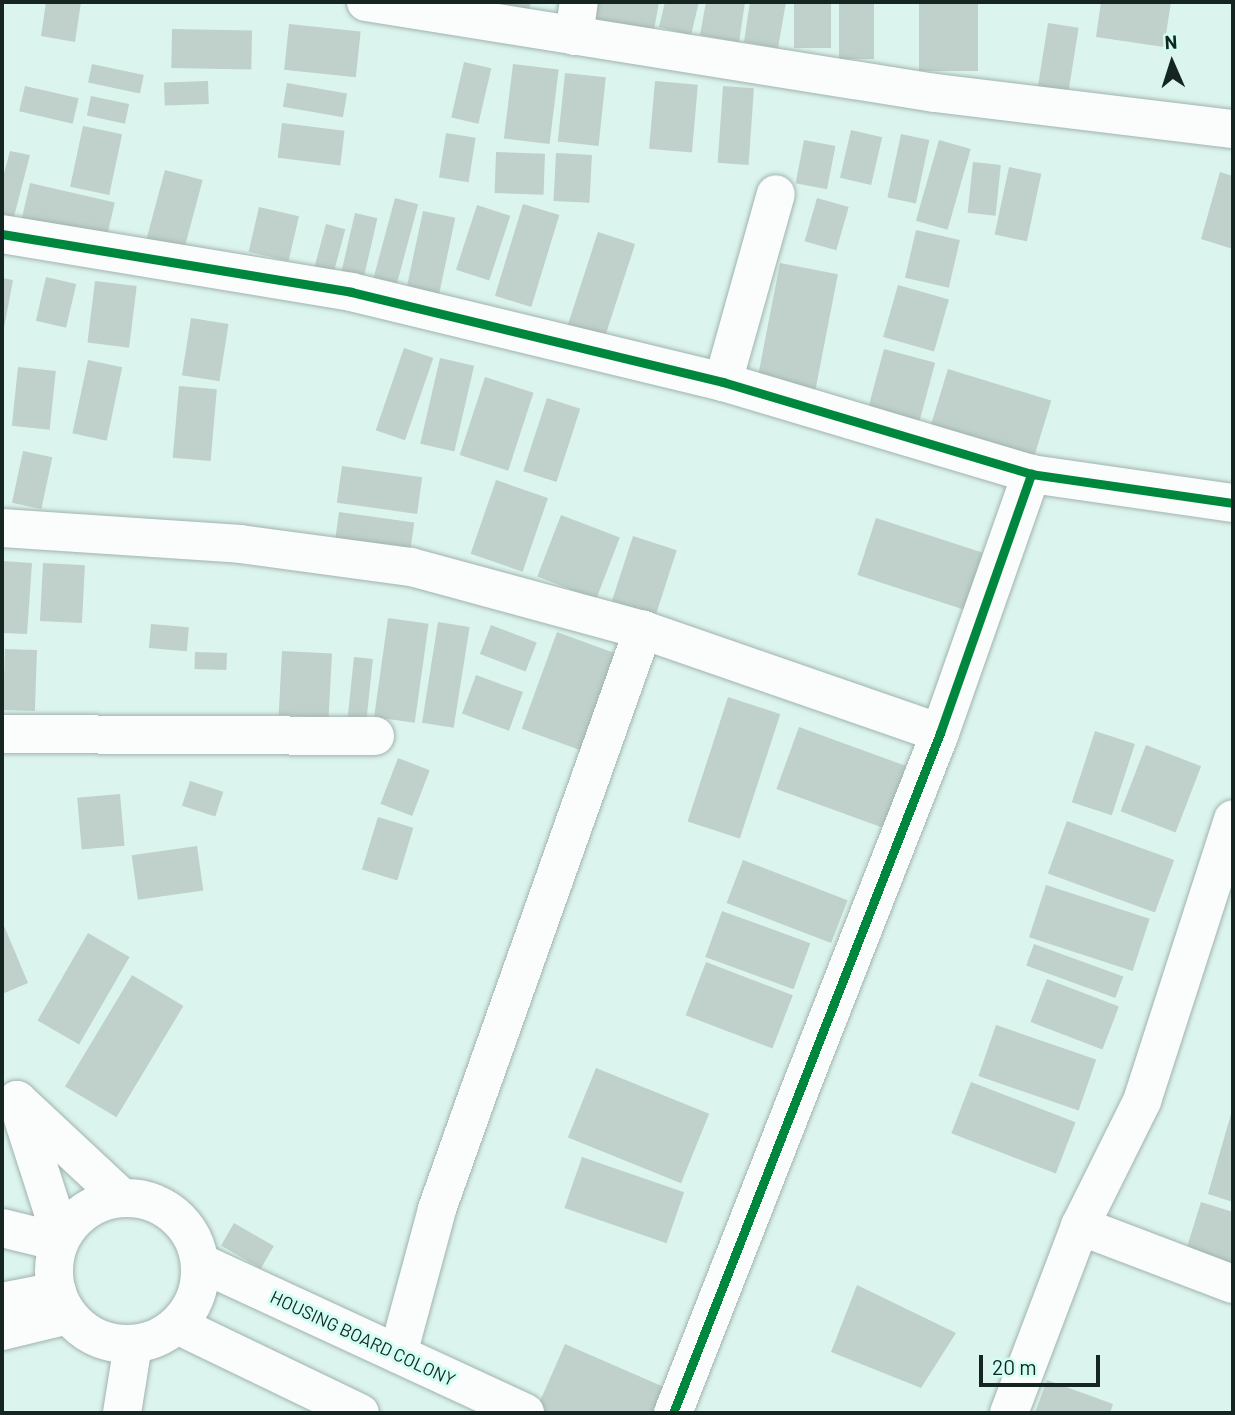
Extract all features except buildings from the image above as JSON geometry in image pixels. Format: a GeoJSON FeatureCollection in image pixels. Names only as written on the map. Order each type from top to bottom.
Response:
{"type":"FeatureCollection","features":[{"type":"Feature","properties":{"kind":"street"},"geometry":{"type":"LineString","coordinates":[[366,2],[576,19],[935,93],[1233,129]]}},
{"type":"Feature","properties":{"kind":"street"},"geometry":{"type":"LineString","coordinates":[[723,382],[776,194]]}},
{"type":"Feature","properties":{"kind":"street"},"geometry":{"type":"LineString","coordinates":[[2,234],[351,292],[723,382],[1031,474],[1233,503]]}},
{"type":"Feature","properties":{"kind":"street"},"geometry":{"type":"LineString","coordinates":[[673,1413],[940,733],[1031,474]]}},
{"type":"Feature","properties":{"kind":"street"},"geometry":{"type":"LineString","coordinates":[[2,528],[240,544],[411,567],[643,630],[940,733]]}},
{"type":"Feature","properties":{"kind":"street"},"geometry":{"type":"LineString","coordinates":[[398,1354],[437,1209],[643,630]]}},
{"type":"Feature","properties":{"kind":"street"},"geometry":{"type":"LineString","coordinates":[[2,734],[375,736]]}},
{"type":"Feature","properties":{"kind":"street"},"geometry":{"type":"LineString","coordinates":[[1009,1413],[1080,1226],[1142,1101],[1233,819]]}},
{"type":"Feature","properties":{"kind":"street"},"geometry":{"type":"LineString","coordinates":[[9,1086],[121,1197]]}},
{"type":"Feature","properties":{"kind":"street"},"geometry":{"type":"LineString","coordinates":[[2,1331],[60,1271],[76,1217],[121,1197],[155,1203],[183,1222],[201,1264],[192,1307],[177,1325],[133,1344],[86,1332],[60,1271],[9,1086]]}},
{"type":"Feature","properties":{"kind":"street"},"geometry":{"type":"LineString","coordinates":[[1080,1226],[1233,1284]]}},
{"type":"Feature","properties":{"kind":"street"},"geometry":{"type":"LineString","coordinates":[[2,1228],[60,1271]]}},
{"type":"Feature","properties":{"kind":"street"},"geometry":{"type":"LineString","coordinates":[[2,1248],[60,1271]]}},
{"type":"Feature","properties":{"kind":"street","name":"HOUSING BOARD COLONY"},"geometry":{"type":"LineString","coordinates":[[201,1264],[525,1413]]}},
{"type":"Feature","properties":{"kind":"street"},"geometry":{"type":"LineString","coordinates":[[2,1302],[60,1271]]}},
{"type":"Feature","properties":{"kind":"street"},"geometry":{"type":"LineString","coordinates":[[177,1325],[360,1413]]}},
{"type":"Feature","properties":{"kind":"street"},"geometry":{"type":"LineString","coordinates":[[122,1413],[133,1344]]}},
{"type":"Feature","properties":{"kind":"cycle path"},"geometry":{"type":"LineString","coordinates":[[2,234],[351,292],[723,382],[1031,474],[1233,503]]}},
{"type":"Feature","properties":{"kind":"cycle path"},"geometry":{"type":"LineString","coordinates":[[673,1413],[940,733],[1031,474]]}}]}
